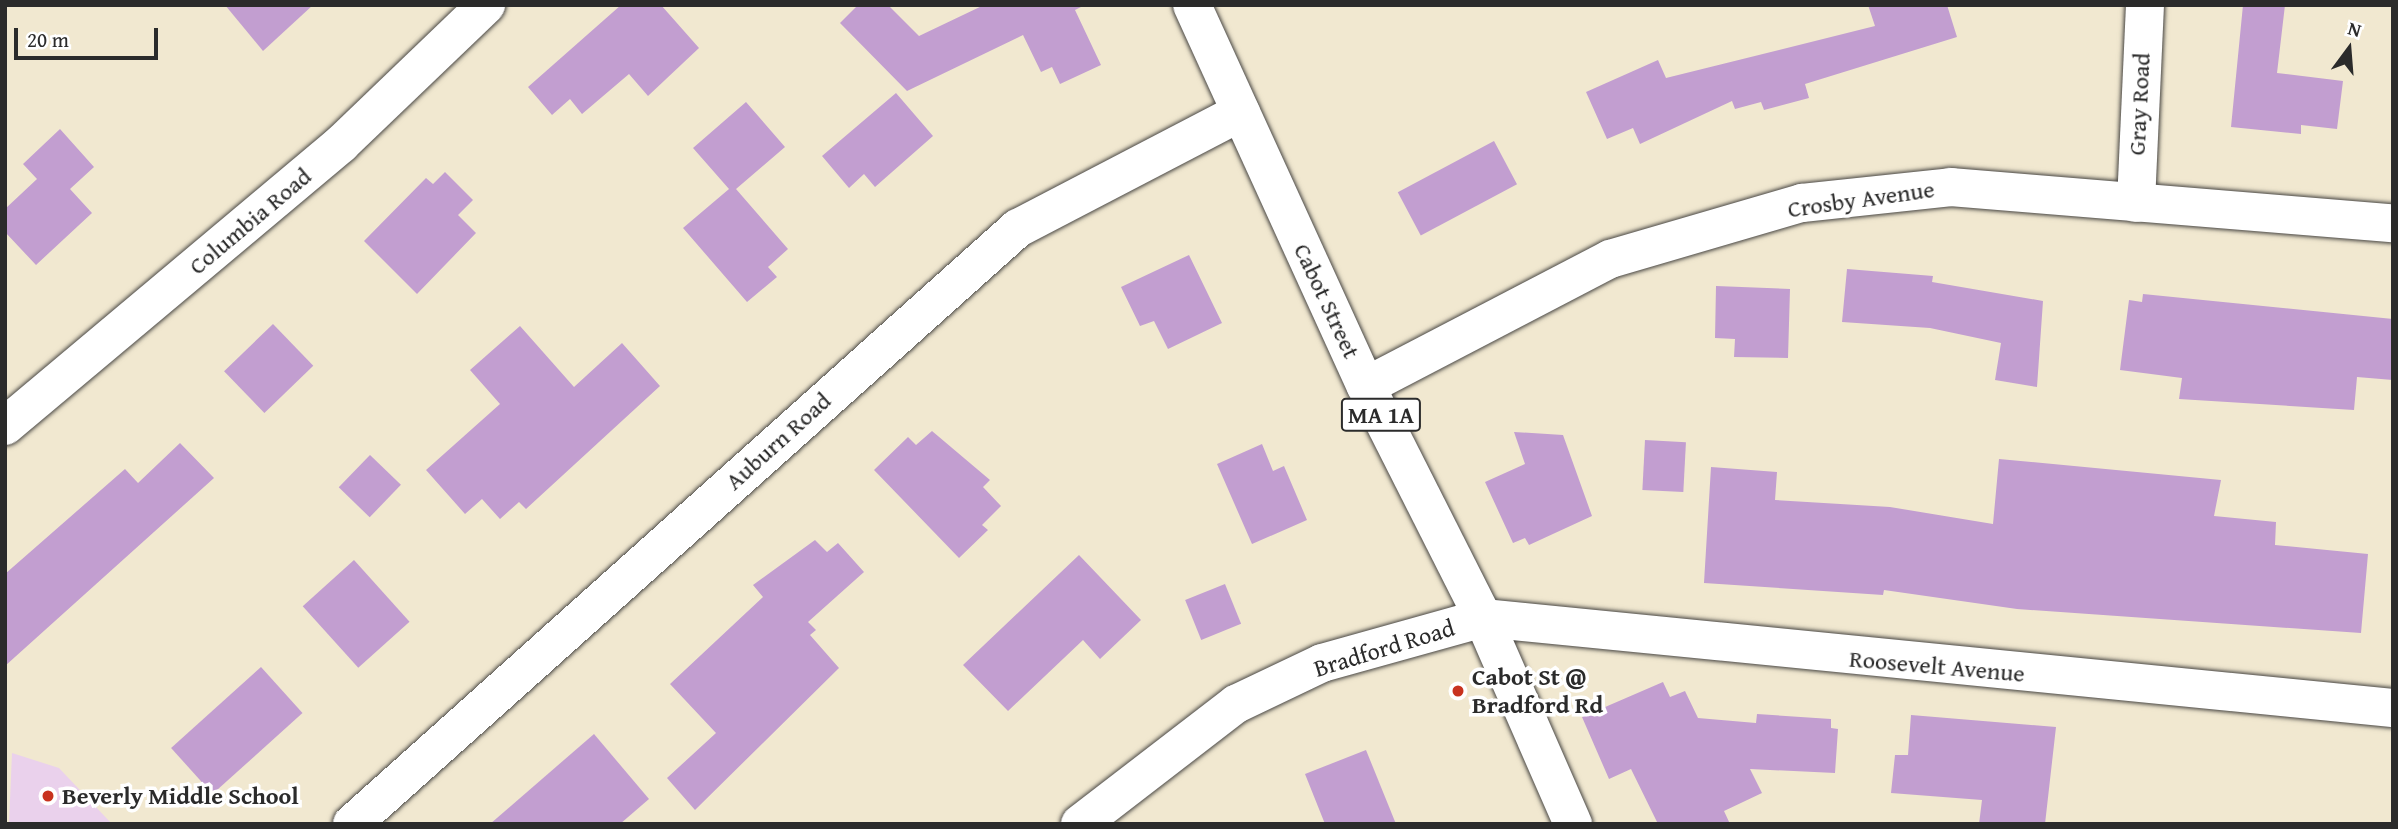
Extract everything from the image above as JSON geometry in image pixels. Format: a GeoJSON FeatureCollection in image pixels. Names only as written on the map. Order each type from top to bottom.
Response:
{"type":"FeatureCollection","features":[{"type":"Feature","properties":{"kind":"main road","name":"Columbia Road"},"geometry":{"type":"LineString","coordinates":[[5,426],[341,144],[486,5]]}},
{"type":"Feature","properties":{"kind":"main road","name":"Cabot Street"},"geometry":{"type":"LineString","coordinates":[[1192,5],[1366,386],[1483,618],[1573,824]]}},
{"type":"Feature","properties":{"kind":"main road","name":"Gray Road"},"geometry":{"type":"LineString","coordinates":[[2136,203],[2145,5]]}},
{"type":"Feature","properties":{"kind":"main road","name":"Auburn Road"},"geometry":{"type":"LineString","coordinates":[[352,824],[1018,228],[1241,112]]}},
{"type":"Feature","properties":{"kind":"main road","name":"Crosby Avenue"},"geometry":{"type":"LineString","coordinates":[[1366,386],[1610,258],[1802,203],[1951,187],[2393,222]]}},
{"type":"Feature","properties":{"kind":"main road","name":"Roosevelt Avenue"},"geometry":{"type":"LineString","coordinates":[[1483,618],[2393,708]]}},
{"type":"Feature","properties":{"kind":"main road","name":"Bradford Road"},"geometry":{"type":"LineString","coordinates":[[1080,824],[1236,704],[1322,663],[1483,618]]}},
{"type":"Feature","properties":{"kind":"shaded area","name":"Beverly Middle School"},"geometry":{"type":"Polygon","coordinates":[[[12,753],[59,768],[112,824],[9,824],[12,753]]]}},
{"type":"Feature","properties":{"kind":"building"},"geometry":{"type":"Polygon","coordinates":[[[225,5],[313,5],[263,51],[225,5]]]}},
{"type":"Feature","properties":{"kind":"building"},"geometry":{"type":"Polygon","coordinates":[[[621,5],[661,5],[699,48],[648,96],[629,74],[582,114],[570,99],[552,115],[528,87],[621,5]]]}},
{"type":"Feature","properties":{"kind":"building"},"geometry":{"type":"Polygon","coordinates":[[[858,5],[888,5],[919,36],[984,5],[1085,5],[1075,10],[1101,65],[1060,84],[1052,67],[1041,72],[1023,35],[907,91],[840,23],[858,5]]]}},
{"type":"Feature","properties":{"kind":"building"},"geometry":{"type":"Polygon","coordinates":[[[1868,5],[1947,5],[1957,37],[1805,84],[1809,98],[1764,110],[1761,102],[1735,109],[1732,101],[1640,144],[1633,128],[1607,139],[1586,92],[1658,60],[1666,78],[1875,26],[1868,5]]]}},
{"type":"Feature","properties":{"kind":"building"},"geometry":{"type":"Polygon","coordinates":[[[2243,5],[2285,5],[2277,73],[2343,81],[2337,129],[2301,125],[2301,134],[2231,127],[2243,5]]]}},
{"type":"Feature","properties":{"kind":"building"},"geometry":{"type":"Polygon","coordinates":[[[896,93],[933,136],[875,187],[864,174],[849,188],[822,156],[896,93]]]}},
{"type":"Feature","properties":{"kind":"building"},"geometry":{"type":"Polygon","coordinates":[[[746,102],[785,147],[736,189],[788,249],[768,267],[777,277],[747,302],[683,228],[729,189],[693,148],[746,102]]]}},
{"type":"Feature","properties":{"kind":"building"},"geometry":{"type":"Polygon","coordinates":[[[60,129],[94,167],[70,189],[92,213],[36,265],[5,232],[5,209],[37,179],[23,164],[60,129]]]}},
{"type":"Feature","properties":{"kind":"building"},"geometry":{"type":"Polygon","coordinates":[[[1494,141],[1517,184],[1421,235],[1398,192],[1494,141]]]}},
{"type":"Feature","properties":{"kind":"building"},"geometry":{"type":"Polygon","coordinates":[[[445,172],[473,200],[458,215],[476,233],[417,294],[364,241],[426,178],[433,184],[445,172]]]}},
{"type":"Feature","properties":{"kind":"building"},"geometry":{"type":"Polygon","coordinates":[[[1189,255],[1222,323],[1168,349],[1154,321],[1140,326],[1121,287],[1189,255]]]}},
{"type":"Feature","properties":{"kind":"building"},"geometry":{"type":"Polygon","coordinates":[[[1847,269],[1933,276],[1932,282],[2043,301],[2037,387],[1995,380],[2001,343],[1930,328],[1842,322],[1847,269]]]}},
{"type":"Feature","properties":{"kind":"building"},"geometry":{"type":"Polygon","coordinates":[[[1716,286],[1790,289],[1788,358],[1734,357],[1735,339],[1715,338],[1716,286]]]}},
{"type":"Feature","properties":{"kind":"building"},"geometry":{"type":"Polygon","coordinates":[[[2143,294],[2393,319],[2393,380],[2357,377],[2354,410],[2179,399],[2182,378],[2120,370],[2129,300],[2142,302],[2143,294]]]}},
{"type":"Feature","properties":{"kind":"building"},"geometry":{"type":"Polygon","coordinates":[[[273,324],[313,366],[264,413],[224,371],[273,324]]]}},
{"type":"Feature","properties":{"kind":"building"},"geometry":{"type":"Polygon","coordinates":[[[520,326],[574,387],[622,343],[660,386],[526,509],[519,502],[500,519],[482,499],[465,514],[426,470],[500,404],[470,370],[520,326]]]}},
{"type":"Feature","properties":{"kind":"building"},"geometry":{"type":"Polygon","coordinates":[[[932,431],[990,480],[983,487],[1001,506],[982,525],[988,530],[959,558],[874,470],[908,437],[916,445],[932,431]]]}},
{"type":"Feature","properties":{"kind":"building"},"geometry":{"type":"Polygon","coordinates":[[[1514,432],[1563,435],[1592,516],[1529,545],[1525,538],[1513,543],[1485,482],[1525,464],[1514,432]]]}},
{"type":"Feature","properties":{"kind":"building"},"geometry":{"type":"Polygon","coordinates":[[[1645,440],[1686,442],[1683,492],[1642,490],[1645,440]]]}},
{"type":"Feature","properties":{"kind":"building"},"geometry":{"type":"Polygon","coordinates":[[[180,443],[214,478],[5,666],[5,574],[125,469],[138,483],[180,443]]]}},
{"type":"Feature","properties":{"kind":"building"},"geometry":{"type":"Polygon","coordinates":[[[1262,444],[1273,471],[1284,466],[1307,520],[1252,544],[1217,464],[1262,444]]]}},
{"type":"Feature","properties":{"kind":"building"},"geometry":{"type":"Polygon","coordinates":[[[370,455],[401,485],[370,517],[339,487],[370,455]]]}},
{"type":"Feature","properties":{"kind":"building"},"geometry":{"type":"Polygon","coordinates":[[[1999,459],[2221,480],[2214,516],[2276,522],[2275,545],[2368,554],[2361,633],[2017,609],[1884,590],[1883,595],[1704,583],[1711,467],[1777,472],[1775,500],[1890,507],[1993,524],[1999,459]]]}},
{"type":"Feature","properties":{"kind":"building"},"geometry":{"type":"Polygon","coordinates":[[[815,540],[827,552],[838,543],[864,572],[808,622],[816,630],[810,635],[839,668],[695,810],[667,778],[716,733],[670,684],[763,597],[753,585],[815,540]]]}},
{"type":"Feature","properties":{"kind":"building"},"geometry":{"type":"Polygon","coordinates":[[[1079,555],[1141,620],[1100,659],[1083,640],[1008,711],[963,665],[1079,555]]]}},
{"type":"Feature","properties":{"kind":"building"},"geometry":{"type":"Polygon","coordinates":[[[354,560],[410,622],[358,668],[303,606],[354,560]]]}},
{"type":"Feature","properties":{"kind":"building"},"geometry":{"type":"Polygon","coordinates":[[[1225,584],[1241,624],[1201,640],[1185,600],[1225,584]]]}},
{"type":"Feature","properties":{"kind":"building"},"geometry":{"type":"Polygon","coordinates":[[[261,667],[302,713],[213,794],[171,748],[261,667]]]}},
{"type":"Feature","properties":{"kind":"building"},"geometry":{"type":"Polygon","coordinates":[[[1663,682],[1670,697],[1685,691],[1698,718],[1756,723],[1757,714],[1831,719],[1831,728],[1838,729],[1835,773],[1750,769],[1762,793],[1724,811],[1730,824],[1658,824],[1631,769],[1609,779],[1582,717],[1663,682]]]}},
{"type":"Feature","properties":{"kind":"building"},"geometry":{"type":"Polygon","coordinates":[[[1911,715],[2056,727],[2045,824],[1979,824],[1982,800],[1891,793],[1895,755],[1908,755],[1911,715]]]}},
{"type":"Feature","properties":{"kind":"building"},"geometry":{"type":"Polygon","coordinates":[[[594,734],[649,799],[620,824],[490,824],[594,734]]]}},
{"type":"Feature","properties":{"kind":"building"},"geometry":{"type":"Polygon","coordinates":[[[1366,750],[1396,824],[1325,824],[1305,774],[1366,750]]]}},
{"type":"Feature","properties":{"kind":"place","name":"Cabot St @ Bradford Rd"},"geometry":{"type":"Point","coordinates":[1458,691]}},
{"type":"Feature","properties":{"kind":"place","name":"Beverly Middle School"},"geometry":{"type":"Point","coordinates":[48,796]}}]}
